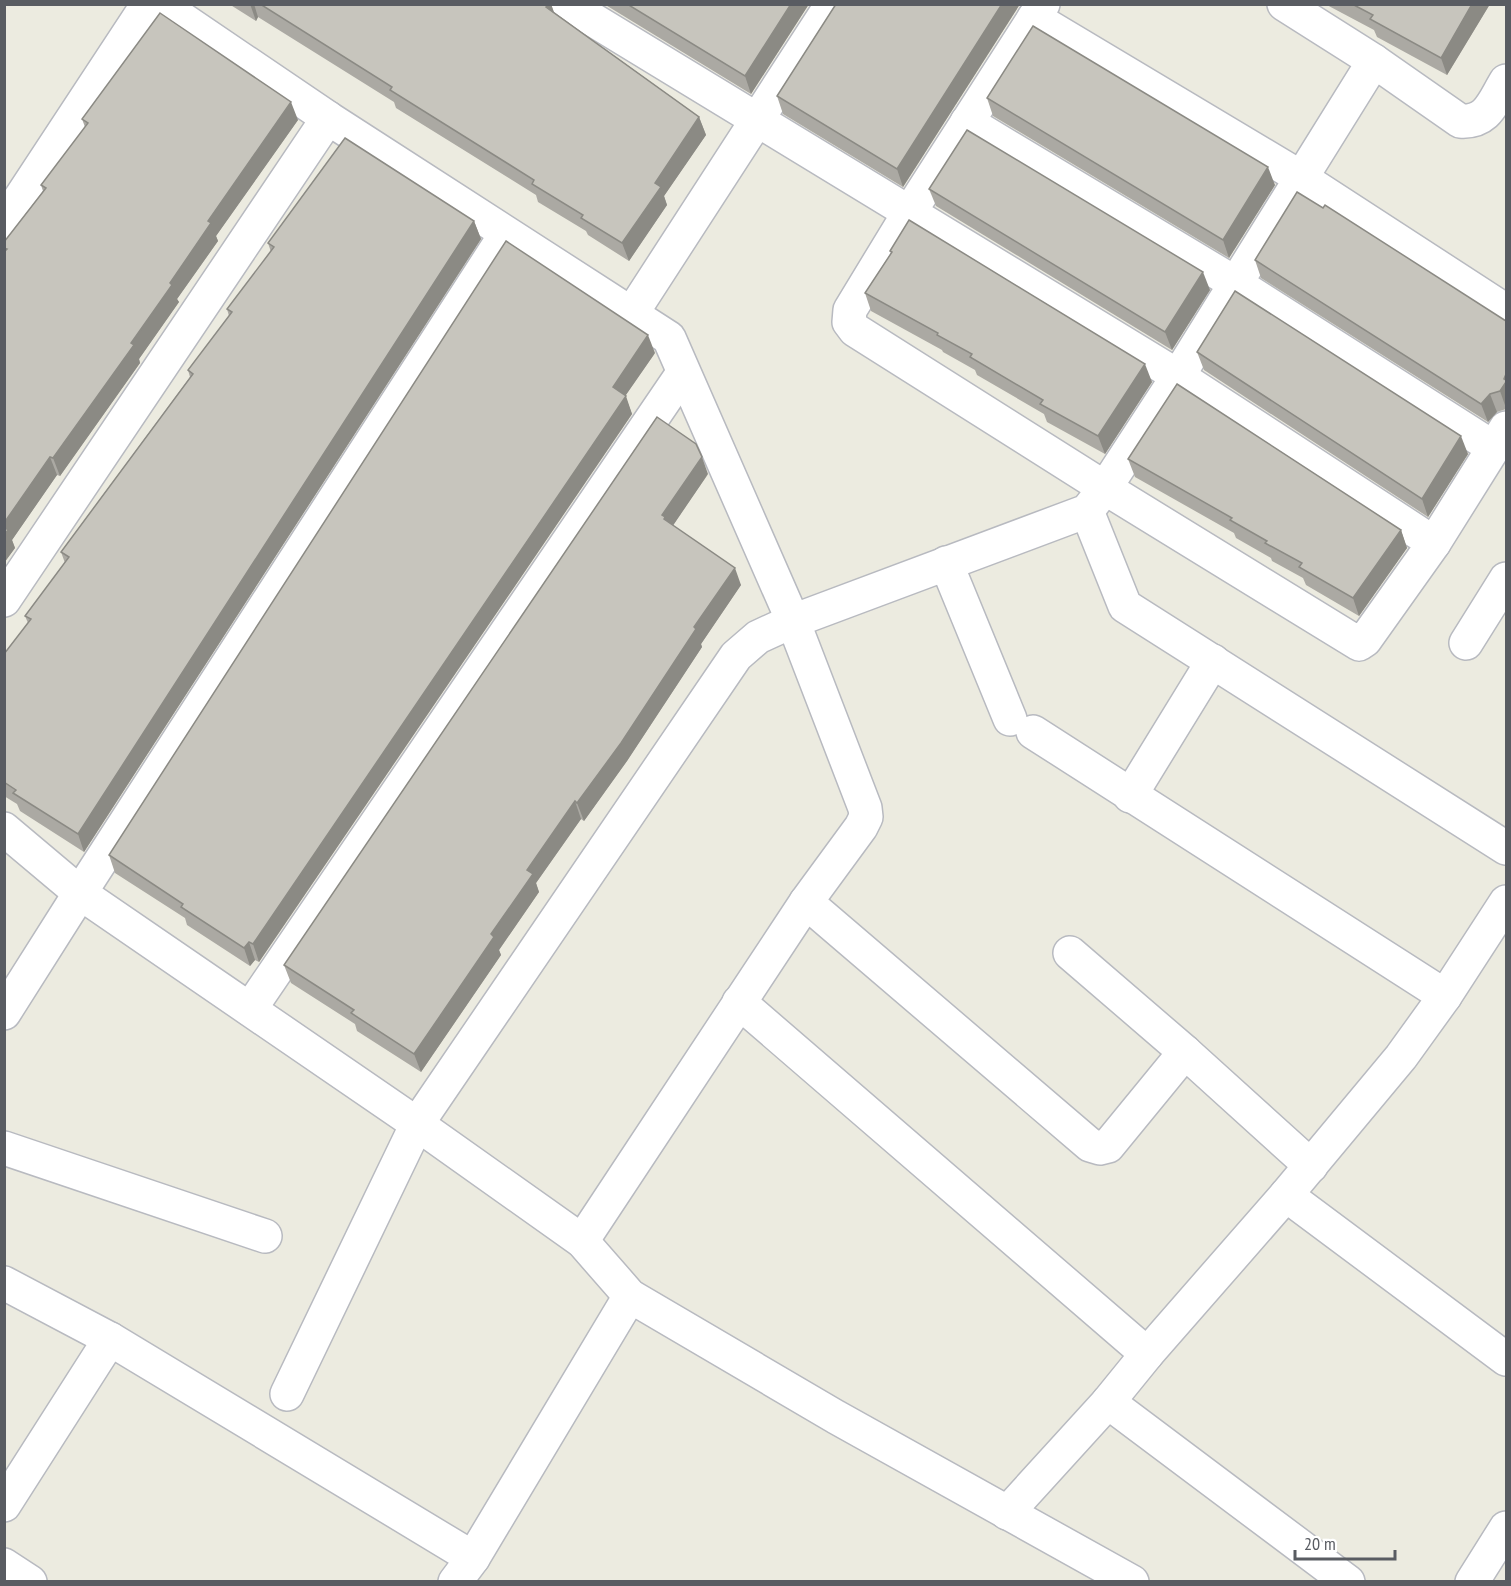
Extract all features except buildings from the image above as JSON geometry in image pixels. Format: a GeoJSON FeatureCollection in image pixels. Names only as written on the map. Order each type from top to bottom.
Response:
{"type":"FeatureCollection","features":[{"type":"Feature","properties":{"kind":"street"},"geometry":{"type":"LineString","coordinates":[[4,223],[148,4]]}},
{"type":"Feature","properties":{"kind":"street"},"geometry":{"type":"LineString","coordinates":[[160,4],[328,118],[669,338],[793,621],[865,808],[866,817],[861,827],[806,902],[582,1241]]}},
{"type":"Feature","properties":{"kind":"street"},"geometry":{"type":"LineString","coordinates":[[632,313],[832,4]]}},
{"type":"Feature","properties":{"kind":"street"},"geometry":{"type":"LineString","coordinates":[[1284,4],[1374,61],[1461,121],[1473,122],[1484,116],[1506,81]]}},
{"type":"Feature","properties":{"kind":"street"},"geometry":{"type":"LineString","coordinates":[[586,9],[758,121],[1178,376],[1434,543]]}},
{"type":"Feature","properties":{"kind":"street"},"geometry":{"type":"LineString","coordinates":[[967,122],[1235,283],[1500,438],[1434,543],[1365,640],[1359,644],[1096,499],[855,330],[849,322],[850,310],[909,213],[967,122],[1039,11],[1506,311]]}},
{"type":"Feature","properties":{"kind":"street"},"geometry":{"type":"LineString","coordinates":[[287,1394],[417,1124],[736,656],[758,637],[793,621],[946,563],[1096,499],[1178,376],[1374,61]]}},
{"type":"Feature","properties":{"kind":"street"},"geometry":{"type":"LineString","coordinates":[[4,600],[328,118]]}},
{"type":"Feature","properties":{"kind":"street"},"geometry":{"type":"LineString","coordinates":[[4,1013],[506,234]]}},
{"type":"Feature","properties":{"kind":"street"},"geometry":{"type":"LineString","coordinates":[[250,1009],[683,373]]}},
{"type":"Feature","properties":{"kind":"street"},"geometry":{"type":"LineString","coordinates":[[1096,499],[1125,606],[1506,848]]}},
{"type":"Feature","properties":{"kind":"street"},"geometry":{"type":"LineString","coordinates":[[946,563],[1021,726],[1445,996]]}},
{"type":"Feature","properties":{"kind":"street"},"geometry":{"type":"LineString","coordinates":[[1466,643],[1506,579]]}},
{"type":"Feature","properties":{"kind":"street"},"geometry":{"type":"LineString","coordinates":[[1130,796],[1213,662]]}},
{"type":"Feature","properties":{"kind":"street"},"geometry":{"type":"LineString","coordinates":[[4,829],[80,893],[417,1124],[582,1241],[630,1296],[836,1417],[1006,1513],[1088,1571],[1132,1581]]}},
{"type":"Feature","properties":{"kind":"street"},"geometry":{"type":"LineString","coordinates":[[806,902],[1090,1144],[1100,1148],[1108,1146],[1185,1052]]}},
{"type":"Feature","properties":{"kind":"street"},"geometry":{"type":"LineString","coordinates":[[1006,1513],[1108,1402],[1311,1166],[1401,1057],[1445,996],[1506,902]]}},
{"type":"Feature","properties":{"kind":"street"},"geometry":{"type":"LineString","coordinates":[[1070,953],[1185,1052],[1311,1166]]}},
{"type":"Feature","properties":{"kind":"street"},"geometry":{"type":"LineString","coordinates":[[739,1002],[1147,1354]]}},
{"type":"Feature","properties":{"kind":"street"},"geometry":{"type":"LineString","coordinates":[[4,1148],[265,1236]]}},
{"type":"Feature","properties":{"kind":"street"},"geometry":{"type":"LineString","coordinates":[[1286,1195],[1506,1359]]}},
{"type":"Feature","properties":{"kind":"street"},"geometry":{"type":"LineString","coordinates":[[4,1283],[110,1339],[464,1570],[630,1296]]}},
{"type":"Feature","properties":{"kind":"street"},"geometry":{"type":"LineString","coordinates":[[4,1504],[110,1339]]}},
{"type":"Feature","properties":{"kind":"street"},"geometry":{"type":"LineString","coordinates":[[1108,1402],[1348,1581]]}},
{"type":"Feature","properties":{"kind":"street"},"geometry":{"type":"LineString","coordinates":[[1472,1581],[1503,1540]]}},
{"type":"Feature","properties":{"kind":"street"},"geometry":{"type":"LineString","coordinates":[[4,1565],[30,1581]]}}]}
